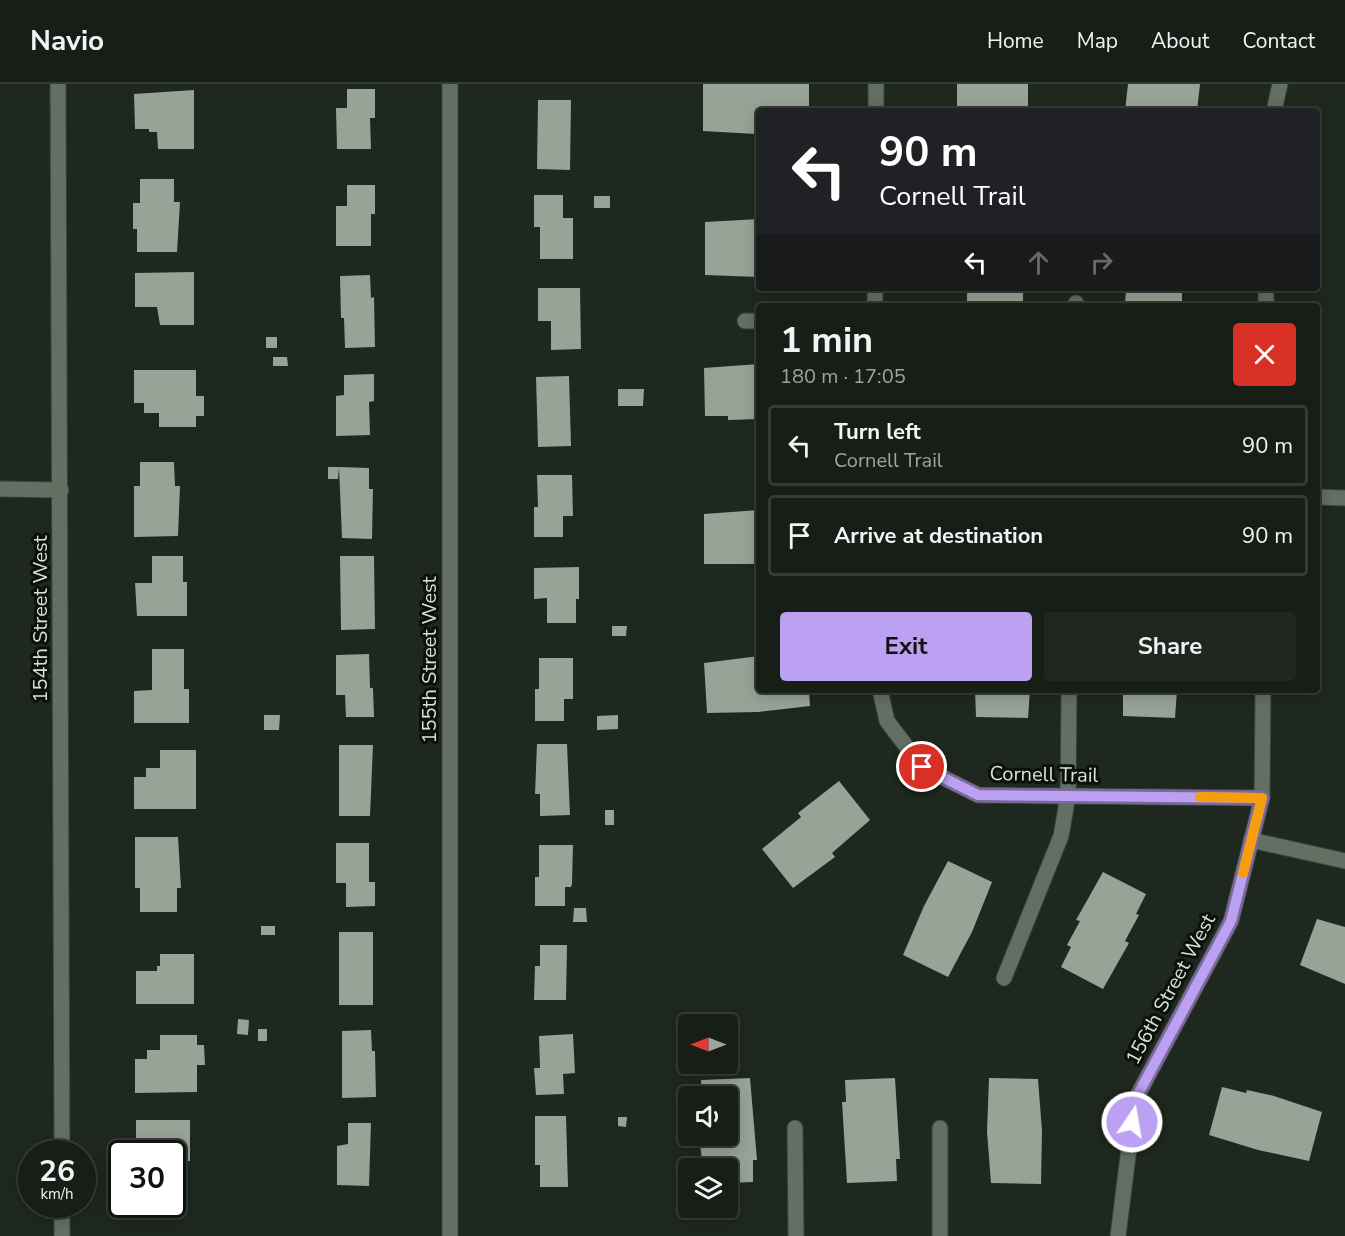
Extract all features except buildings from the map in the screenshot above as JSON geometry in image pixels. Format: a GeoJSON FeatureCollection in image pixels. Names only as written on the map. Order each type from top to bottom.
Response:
{"type":"FeatureCollection","features":[{"type":"Feature","properties":{"kind":"street","name":"154th Street West"},"geometry":{"type":"LineString","coordinates":[[58,84],[62,1140]]}},
{"type":"Feature","properties":{"kind":"street","name":"155th Street West"},"geometry":{"type":"LineString","coordinates":[[450,84],[450,1236]]}},
{"type":"Feature","properties":{"kind":"street"},"geometry":{"type":"LineString","coordinates":[[876,84],[876,108]]}},
{"type":"Feature","properties":{"kind":"street"},"geometry":{"type":"LineString","coordinates":[[1275,108],[1280,84]]}},
{"type":"Feature","properties":{"kind":"street"},"geometry":{"type":"LineString","coordinates":[[0,489],[61,490]]}},
{"type":"Feature","properties":{"kind":"street"},"geometry":{"type":"LineString","coordinates":[[1320,497],[1345,498]]}},
{"type":"Feature","properties":{"kind":"street","name":"Cornell Trail"},"geometry":{"type":"LineString","coordinates":[[881,693],[887,721],[922,767],[978,795],[1262,798]]}},
{"type":"Feature","properties":{"kind":"street"},"geometry":{"type":"LineString","coordinates":[[1004,978],[1061,836],[1068,796],[1069,693]]}},
{"type":"Feature","properties":{"kind":"street","name":"156th Street West"},"geometry":{"type":"LineString","coordinates":[[1118,1236],[1135,1100],[1231,921],[1262,798],[1263,693]]}},
{"type":"Feature","properties":{"kind":"street"},"geometry":{"type":"LineString","coordinates":[[1251,840],[1345,861]]}},
{"type":"Feature","properties":{"kind":"street"},"geometry":{"type":"LineString","coordinates":[[795,1128],[796,1236]]}},
{"type":"Feature","properties":{"kind":"street"},"geometry":{"type":"LineString","coordinates":[[940,1128],[940,1236]]}},
{"type":"Feature","properties":{"kind":"street"},"geometry":{"type":"LineString","coordinates":[[62,1218],[63,1236]]}},
{"type":"Feature","properties":{"kind":"slow traffic"},"geometry":{"type":"LineString","coordinates":[[1200,797],[1262,798],[1243,873]]}},
{"type":"Feature","properties":{"kind":"route"},"geometry":{"type":"LineString","coordinates":[[922,767],[978,795],[1262,798],[1231,921],[1135,1100],[1132,1122]]}}]}
